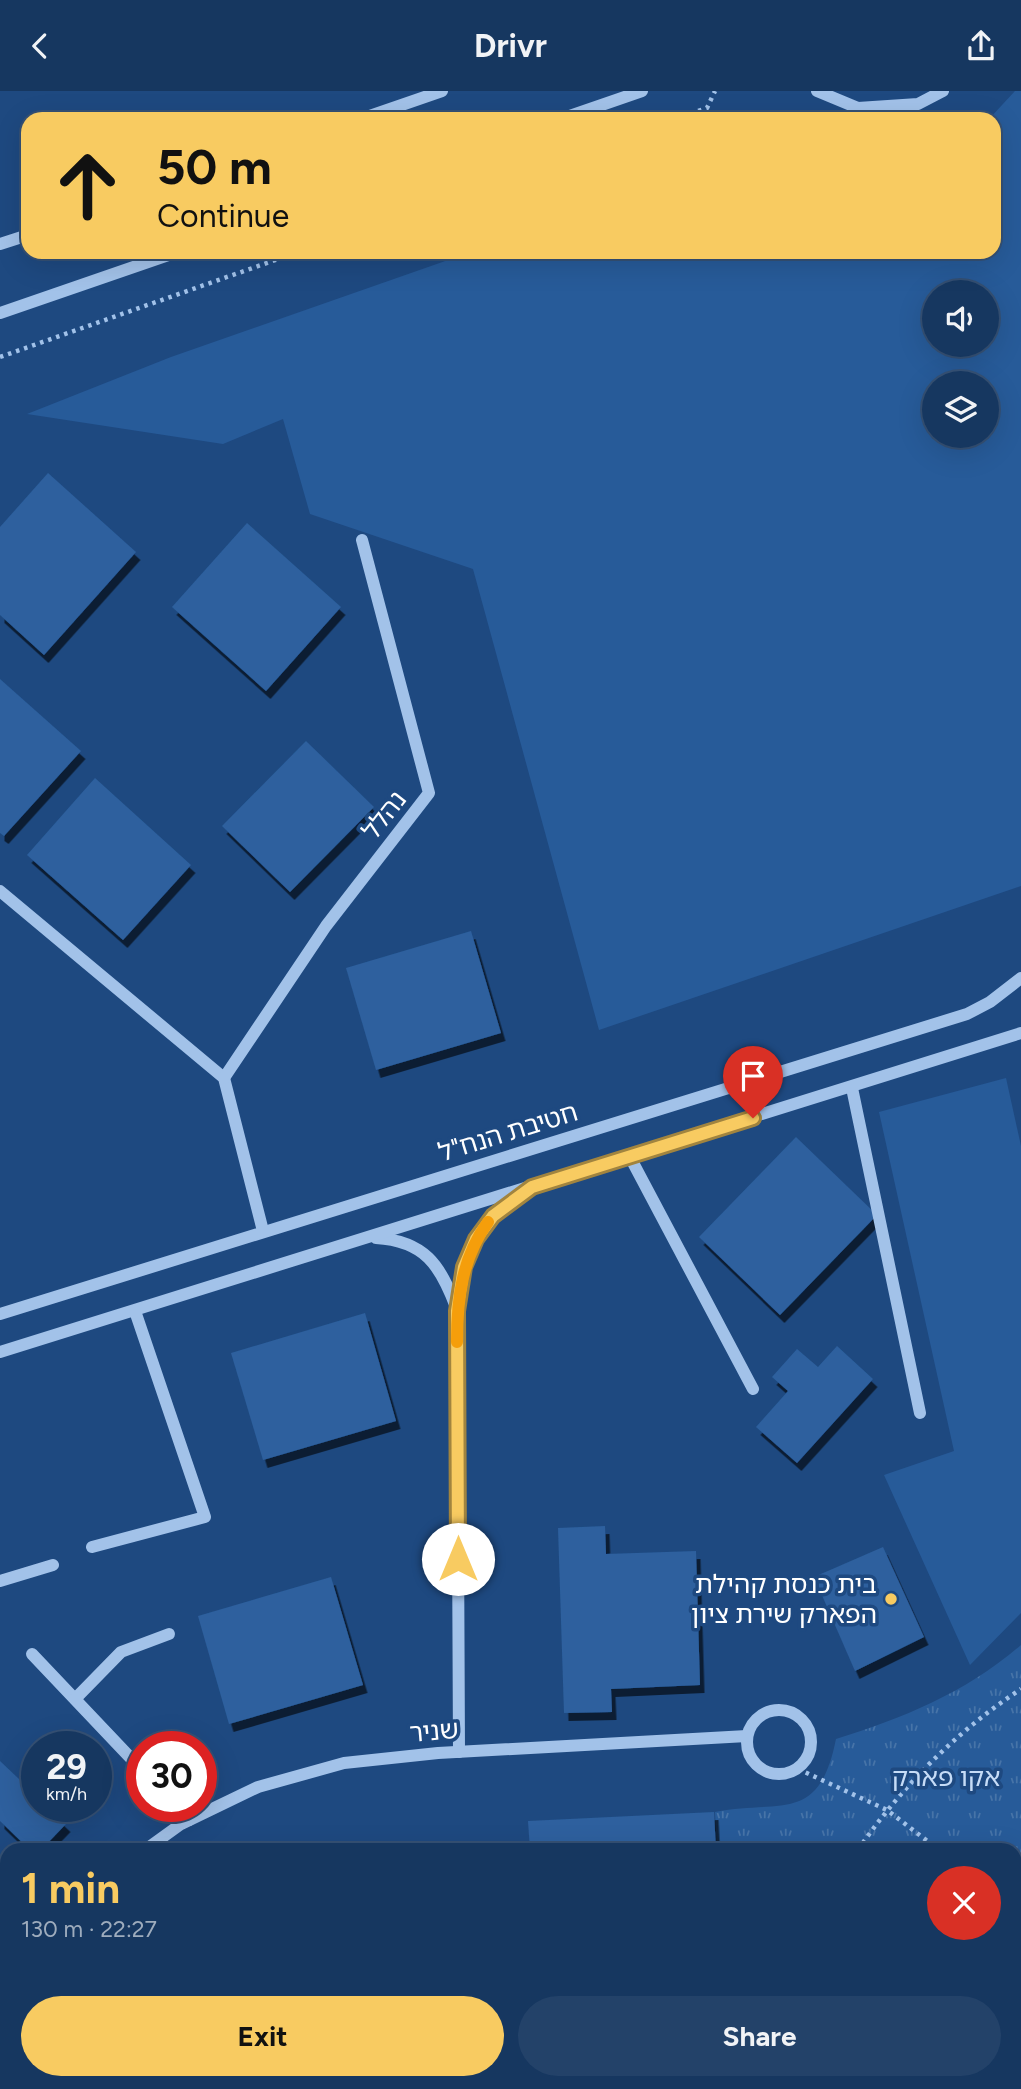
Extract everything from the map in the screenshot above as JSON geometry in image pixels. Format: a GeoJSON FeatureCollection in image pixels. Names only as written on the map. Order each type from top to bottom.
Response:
{"type":"FeatureCollection","features":[{"type":"Feature","properties":{"kind":"street"},"geometry":{"type":"LineString","coordinates":[[381,112],[442,91]]}},
{"type":"Feature","properties":{"kind":"street"},"geometry":{"type":"LineString","coordinates":[[581,112],[642,91]]}},
{"type":"Feature","properties":{"kind":"street"},"geometry":{"type":"LineString","coordinates":[[817,91],[859,108],[918,104],[943,91]]}},
{"type":"Feature","properties":{"kind":"street"},"geometry":{"type":"LineString","coordinates":[[0,244],[21,237]]}},
{"type":"Feature","properties":{"kind":"street"},"geometry":{"type":"LineString","coordinates":[[0,313],[157,259]]}},
{"type":"Feature","properties":{"kind":"street","name":"נהלל"},"geometry":{"type":"LineString","coordinates":[[224,1078],[326,926],[429,793],[362,540]]}},
{"type":"Feature","properties":{"kind":"street"},"geometry":{"type":"LineString","coordinates":[[0,891],[224,1078],[263,1231]]}},
{"type":"Feature","properties":{"kind":"street","name":"חטיבת הנח\"ל"},"geometry":{"type":"LineString","coordinates":[[0,1314],[967,1014],[990,1002],[1021,978]]}},
{"type":"Feature","properties":{"kind":"street"},"geometry":{"type":"LineString","coordinates":[[0,1352],[1021,1033]]}},
{"type":"Feature","properties":{"kind":"street"},"geometry":{"type":"LineString","coordinates":[[852,1088],[920,1413]]}},
{"type":"Feature","properties":{"kind":"street"},"geometry":{"type":"LineString","coordinates":[[630,1157],[753,1389]]}},
{"type":"Feature","properties":{"kind":"street"},"geometry":{"type":"LineString","coordinates":[[458,1752],[457,1311],[464,1267],[476,1239],[493,1216],[532,1187]]}},
{"type":"Feature","properties":{"kind":"street"},"geometry":{"type":"LineString","coordinates":[[368,1238],[395,1239],[415,1246],[433,1261],[446,1281],[457,1311]]}},
{"type":"Feature","properties":{"kind":"street"},"geometry":{"type":"LineString","coordinates":[[92,1547],[205,1517],[135,1311]]}},
{"type":"Feature","properties":{"kind":"street"},"geometry":{"type":"LineString","coordinates":[[0,1581],[53,1565]]}},
{"type":"Feature","properties":{"kind":"street"},"geometry":{"type":"LineString","coordinates":[[75,1699],[121,1652],[169,1635]]}},
{"type":"Feature","properties":{"kind":"street"},"geometry":{"type":"LineString","coordinates":[[32,1654],[126,1753]]}},
{"type":"Feature","properties":{"kind":"street"},"geometry":{"type":"LineString","coordinates":[[785,1710],[799,1716],[808,1728],[811,1743],[808,1757],[798,1769],[778,1775],[760,1768],[750,1756],[747,1736],[753,1723],[765,1713],[785,1710]]}},
{"type":"Feature","properties":{"kind":"street","name":"שניר"},"geometry":{"type":"LineString","coordinates":[[217,1807],[258,1787],[344,1763],[458,1752],[747,1736]]}},
{"type":"Feature","properties":{"kind":"street","name":"שניר"},"geometry":{"type":"LineString","coordinates":[[155,1843],[186,1822]]}},
{"type":"Feature","properties":{"kind":"path"},"geometry":{"type":"LineString","coordinates":[[694,112],[706,108],[715,91]]}},
{"type":"Feature","properties":{"kind":"path"},"geometry":{"type":"LineString","coordinates":[[0,357],[278,259]]}},
{"type":"Feature","properties":{"kind":"path"},"geometry":{"type":"LineString","coordinates":[[863,1843],[887,1810],[948,1745],[1021,1689]]}},
{"type":"Feature","properties":{"kind":"path"},"geometry":{"type":"LineString","coordinates":[[798,1769],[887,1810],[930,1843]]}},
{"type":"Feature","properties":{"kind":"green space"},"geometry":{"type":"Polygon","coordinates":[[[1015,91],[1021,91],[1021,886],[599,1030],[473,569],[310,514],[283,419],[223,444],[27,414],[171,357],[451,259],[1001,259],[1001,112],[996,112],[1015,91]]]}},
{"type":"Feature","properties":{"kind":"green space"},"geometry":{"type":"Polygon","coordinates":[[[1006,1078],[1021,1146],[1021,1613],[970,1665],[884,1475],[954,1451],[879,1112],[1006,1078]]]}},
{"type":"Feature","properties":{"kind":"green space","name":"אקו פארק"},"geometry":{"type":"Polygon","coordinates":[[[1021,1645],[1021,1843],[717,1843],[715,1812],[778,1806],[794,1803],[808,1796],[819,1785],[829,1766],[836,1739],[934,1702],[1000,1662],[1021,1645]]]}},
{"type":"Feature","properties":{"kind":"building"},"geometry":{"type":"Polygon","coordinates":[[[48,473],[136,552],[44,655],[0,615],[0,527],[48,473]]]}},
{"type":"Feature","properties":{"kind":"building"},"geometry":{"type":"Polygon","coordinates":[[[247,523],[341,607],[266,691],[172,607],[247,523]]]}},
{"type":"Feature","properties":{"kind":"building"},"geometry":{"type":"Polygon","coordinates":[[[0,679],[81,751],[4,836],[0,833],[0,679]]]}},
{"type":"Feature","properties":{"kind":"building"},"geometry":{"type":"Polygon","coordinates":[[[306,741],[374,807],[290,892],[222,826],[306,741]]]}},
{"type":"Feature","properties":{"kind":"building"},"geometry":{"type":"Polygon","coordinates":[[[95,778],[191,865],[123,940],[27,855],[95,778]]]}},
{"type":"Feature","properties":{"kind":"building"},"geometry":{"type":"Polygon","coordinates":[[[471,931],[501,1033],[376,1070],[346,968],[471,931]]]}},
{"type":"Feature","properties":{"kind":"building"},"geometry":{"type":"Polygon","coordinates":[[[796,1137],[877,1215],[780,1315],[699,1237],[796,1137]]]}},
{"type":"Feature","properties":{"kind":"building"},"geometry":{"type":"Polygon","coordinates":[[[365,1313],[396,1421],[263,1460],[231,1353],[365,1313]]]}},
{"type":"Feature","properties":{"kind":"building"},"geometry":{"type":"Polygon","coordinates":[[[837,1346],[873,1379],[797,1463],[756,1427],[788,1391],[772,1377],[797,1349],[818,1367],[837,1346]]]}},
{"type":"Feature","properties":{"kind":"building"},"geometry":{"type":"Polygon","coordinates":[[[605,1526],[606,1554],[696,1551],[700,1685],[611,1689],[612,1712],[564,1713],[558,1528],[605,1526]]]}},
{"type":"Feature","properties":{"kind":"building"},"geometry":{"type":"Polygon","coordinates":[[[883,1547],[924,1637],[855,1671],[814,1577],[883,1547]]]}},
{"type":"Feature","properties":{"kind":"building"},"geometry":{"type":"Polygon","coordinates":[[[331,1577],[363,1685],[229,1724],[198,1616],[331,1577]]]}},
{"type":"Feature","properties":{"kind":"building"},"geometry":{"type":"Polygon","coordinates":[[[0,1761],[21,1781],[21,1822],[66,1824],[48,1843],[23,1843],[0,1821],[0,1761]]]}},
{"type":"Feature","properties":{"kind":"building"},"geometry":{"type":"Polygon","coordinates":[[[714,1812],[716,1843],[530,1843],[528,1821],[714,1812]]]}},
{"type":"Feature","properties":{"kind":"slow traffic"},"geometry":{"type":"LineString","coordinates":[[457,1342],[457,1311],[464,1267],[476,1239],[488,1222]]}},
{"type":"Feature","properties":{"kind":"place","name":"בית כנסת קהילת הפארק שירת ציון"},"geometry":{"type":"Point","coordinates":[891,1599]}},
{"type":"Feature","properties":{"kind":"route"},"geometry":{"type":"LineString","coordinates":[[458,1559],[457,1311],[464,1267],[476,1239],[493,1216],[532,1187],[753,1118]]}}]}
